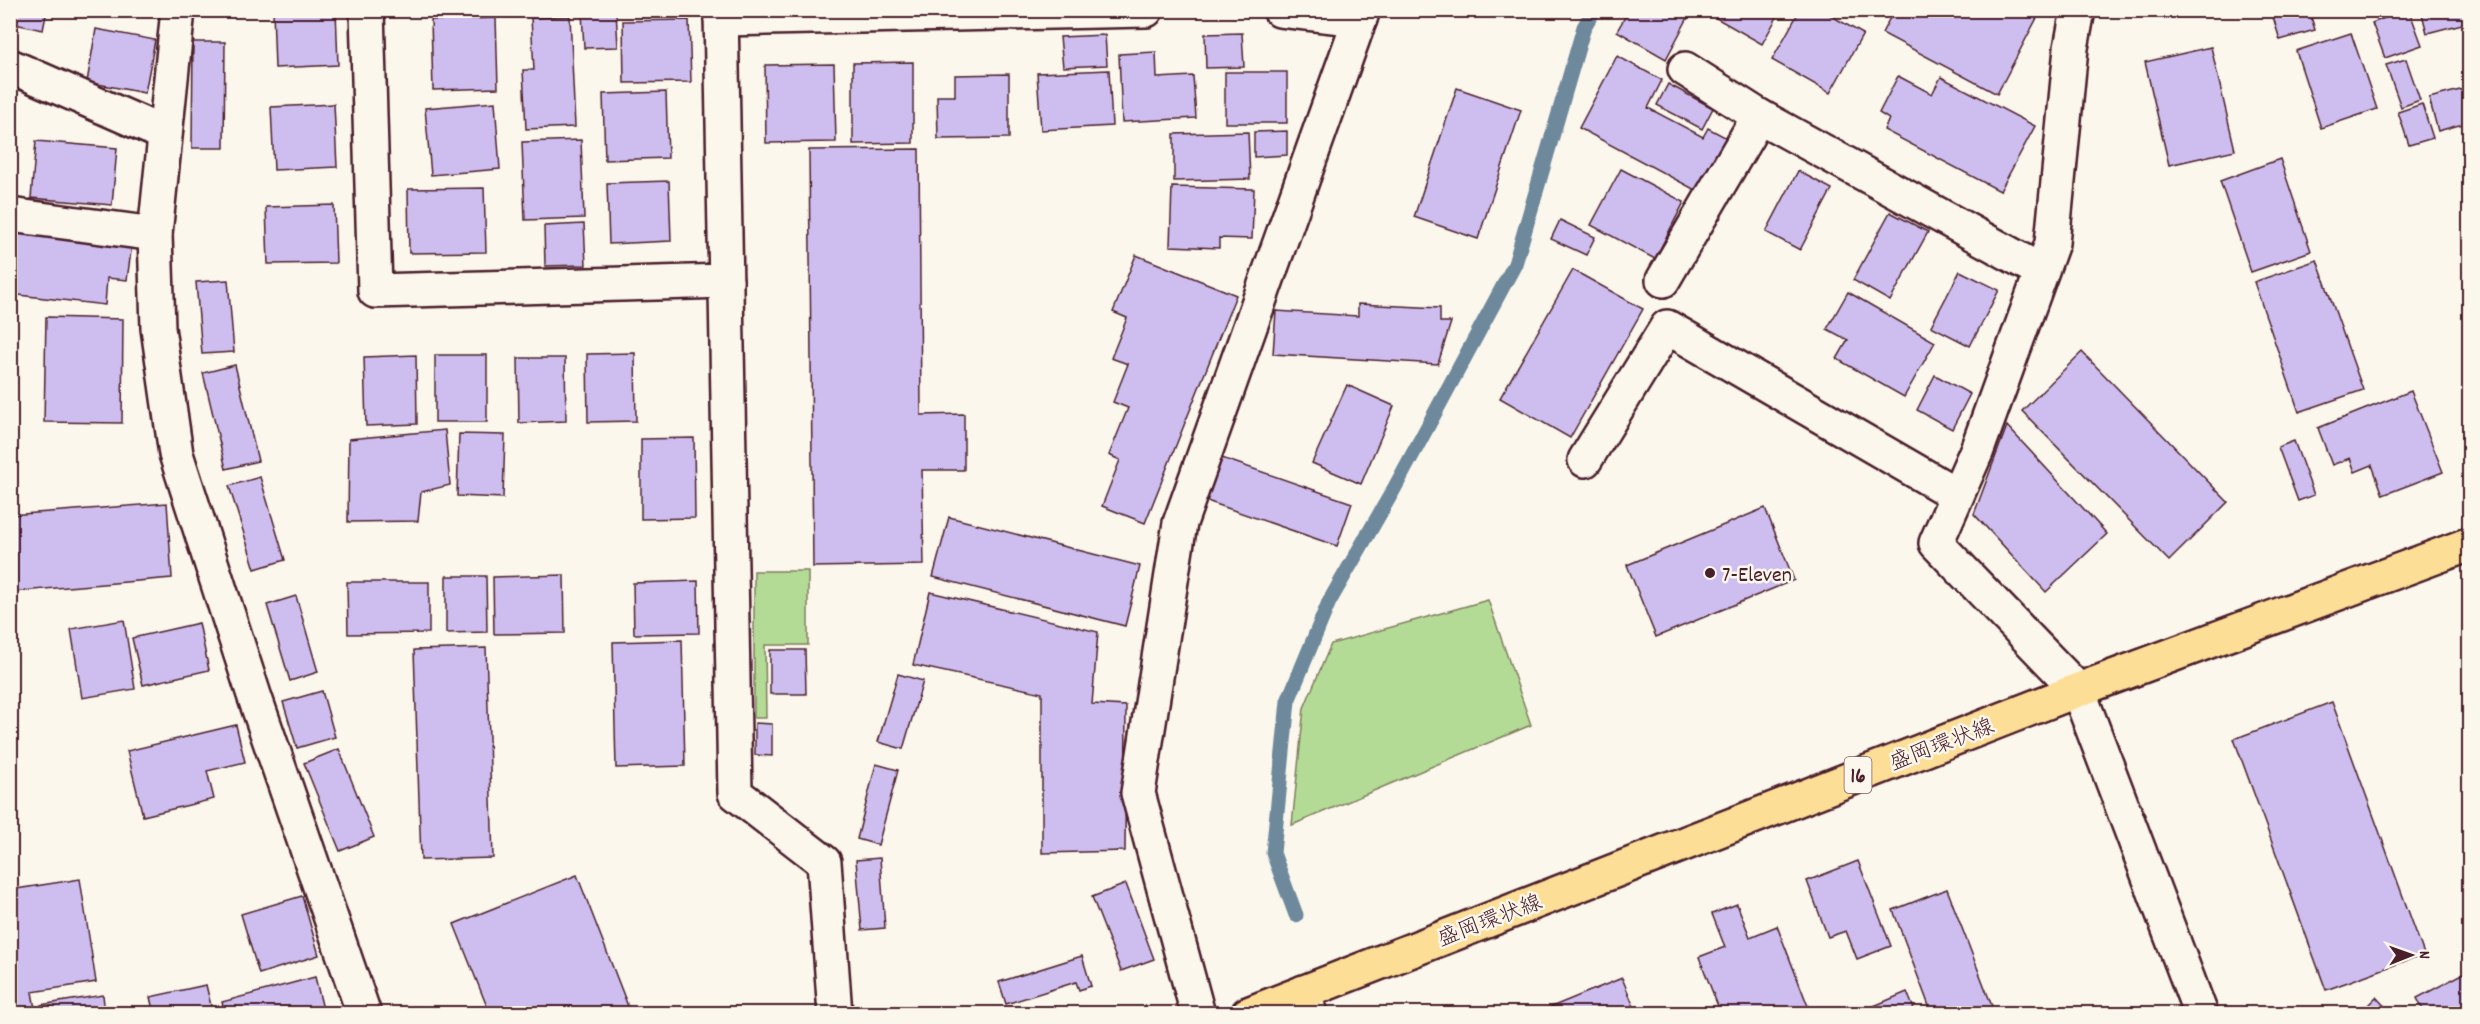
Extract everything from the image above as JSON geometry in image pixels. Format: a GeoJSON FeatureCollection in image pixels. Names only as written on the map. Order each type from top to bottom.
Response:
{"type":"FeatureCollection","features":[{"type":"Feature","properties":{"kind":"main road","name":"盛岡環状線"},"geometry":{"type":"LineString","coordinates":[[1248,1014],[1307,1003],[2078,690],[2469,543]]}},
{"type":"Feature","properties":{"kind":"street"},"geometry":{"type":"LineString","coordinates":[[178,10],[155,234],[158,328],[176,454],[254,695],[364,1014]]}},
{"type":"Feature","properties":{"kind":"street"},"geometry":{"type":"LineString","coordinates":[[368,10],[375,291],[726,281]]}},
{"type":"Feature","properties":{"kind":"street"},"geometry":{"type":"LineString","coordinates":[[836,1014],[824,861],[735,793],[721,15],[1146,10]]}},
{"type":"Feature","properties":{"kind":"street"},"geometry":{"type":"LineString","coordinates":[[1198,1014],[1138,794],[1179,535],[1362,15],[1280,10]]}},
{"type":"Feature","properties":{"kind":"street"},"geometry":{"type":"LineString","coordinates":[[2078,10],[2071,48],[2052,243],[1977,450],[1936,543],[2078,690],[2201,1014]]}},
{"type":"Feature","properties":{"kind":"street"},"geometry":{"type":"LineString","coordinates":[[10,66],[165,134]]}},
{"type":"Feature","properties":{"kind":"street"},"geometry":{"type":"LineString","coordinates":[[1685,69],[1759,116],[2042,271]]}},
{"type":"Feature","properties":{"kind":"street"},"geometry":{"type":"LineString","coordinates":[[1663,280],[1759,116]]}},
{"type":"Feature","properties":{"kind":"street"},"geometry":{"type":"LineString","coordinates":[[10,215],[155,234]]}},
{"type":"Feature","properties":{"kind":"street"},"geometry":{"type":"LineString","coordinates":[[1585,460],[1667,327],[1957,495]]}},
{"type":"Feature","properties":{"kind":"green space"},"geometry":{"type":"Polygon","coordinates":[[[754,571],[808,571],[808,645],[765,645],[766,718],[754,718],[754,571]]]}},
{"type":"Feature","properties":{"kind":"green space"},"geometry":{"type":"Polygon","coordinates":[[[1488,600],[1531,725],[1292,825],[1304,708],[1331,644],[1488,600]]]}},
{"type":"Feature","properties":{"kind":"building"},"geometry":{"type":"Polygon","coordinates":[[[10,10],[47,10],[43,30],[10,23],[10,10]]]}},
{"type":"Feature","properties":{"kind":"building"},"geometry":{"type":"Polygon","coordinates":[[[127,10],[156,10],[154,17],[127,10]]]}},
{"type":"Feature","properties":{"kind":"building"},"geometry":{"type":"Polygon","coordinates":[[[273,10],[336,10],[338,65],[275,68],[273,10]]]}},
{"type":"Feature","properties":{"kind":"building"},"geometry":{"type":"Polygon","coordinates":[[[1629,10],[1692,10],[1666,59],[1617,31],[1629,10]]]}},
{"type":"Feature","properties":{"kind":"building"},"geometry":{"type":"Polygon","coordinates":[[[1702,10],[1781,10],[1762,44],[1702,10]]]}},
{"type":"Feature","properties":{"kind":"building"},"geometry":{"type":"Polygon","coordinates":[[[1800,10],[1821,10],[1863,34],[1830,93],[1772,60],[1800,10]]]}},
{"type":"Feature","properties":{"kind":"building"},"geometry":{"type":"Polygon","coordinates":[[[1894,10],[2033,10],[2039,14],[1997,94],[1882,33],[1894,10]]]}},
{"type":"Feature","properties":{"kind":"building"},"geometry":{"type":"Polygon","coordinates":[[[2271,10],[2309,10],[2315,30],[2280,40],[2271,10]]]}},
{"type":"Feature","properties":{"kind":"building"},"geometry":{"type":"Polygon","coordinates":[[[2409,10],[2422,45],[2385,58],[2372,23],[2409,10]]]}},
{"type":"Feature","properties":{"kind":"building"},"geometry":{"type":"Polygon","coordinates":[[[2421,10],[2470,10],[2470,22],[2427,33],[2421,10]]]}},
{"type":"Feature","properties":{"kind":"building"},"geometry":{"type":"Polygon","coordinates":[[[616,11],[618,47],[584,48],[582,12],[616,11]]]}},
{"type":"Feature","properties":{"kind":"building"},"geometry":{"type":"Polygon","coordinates":[[[570,16],[575,127],[526,129],[523,70],[534,70],[531,18],[570,16]]]}},
{"type":"Feature","properties":{"kind":"building"},"geometry":{"type":"Polygon","coordinates":[[[496,18],[498,88],[433,90],[431,20],[496,18]]]}},
{"type":"Feature","properties":{"kind":"building"},"geometry":{"type":"Polygon","coordinates":[[[689,20],[691,82],[624,83],[623,21],[689,20]]]}},
{"type":"Feature","properties":{"kind":"building"},"geometry":{"type":"Polygon","coordinates":[[[96,29],[155,40],[145,93],[87,82],[96,29]]]}},
{"type":"Feature","properties":{"kind":"building"},"geometry":{"type":"Polygon","coordinates":[[[1242,33],[1244,67],[1206,68],[1205,34],[1242,33]]]}},
{"type":"Feature","properties":{"kind":"building"},"geometry":{"type":"Polygon","coordinates":[[[2351,33],[2377,109],[2321,128],[2296,51],[2351,33]]]}},
{"type":"Feature","properties":{"kind":"building"},"geometry":{"type":"Polygon","coordinates":[[[1105,35],[1107,65],[1063,67],[1060,37],[1105,35]]]}},
{"type":"Feature","properties":{"kind":"building"},"geometry":{"type":"Polygon","coordinates":[[[193,42],[225,42],[224,148],[192,148],[193,42]]]}},
{"type":"Feature","properties":{"kind":"building"},"geometry":{"type":"Polygon","coordinates":[[[2211,47],[2235,150],[2169,165],[2145,62],[2211,47]]]}},
{"type":"Feature","properties":{"kind":"building"},"geometry":{"type":"Polygon","coordinates":[[[1156,52],[1157,78],[1193,76],[1196,118],[1122,122],[1119,54],[1156,52]]]}},
{"type":"Feature","properties":{"kind":"building"},"geometry":{"type":"Polygon","coordinates":[[[1617,56],[1662,80],[1648,108],[1703,137],[1708,128],[1727,138],[1699,192],[1579,128],[1617,56]]]}},
{"type":"Feature","properties":{"kind":"building"},"geometry":{"type":"Polygon","coordinates":[[[2406,59],[2420,100],[2401,107],[2386,65],[2406,59]]]}},
{"type":"Feature","properties":{"kind":"building"},"geometry":{"type":"Polygon","coordinates":[[[913,62],[913,143],[853,144],[853,63],[913,62]]]}},
{"type":"Feature","properties":{"kind":"building"},"geometry":{"type":"Polygon","coordinates":[[[834,64],[836,142],[766,143],[765,65],[834,64]]]}},
{"type":"Feature","properties":{"kind":"building"},"geometry":{"type":"Polygon","coordinates":[[[1109,70],[1112,126],[1041,130],[1037,73],[1109,70]]]}},
{"type":"Feature","properties":{"kind":"building"},"geometry":{"type":"Polygon","coordinates":[[[1225,72],[1287,72],[1287,123],[1225,123],[1225,72]]]}},
{"type":"Feature","properties":{"kind":"building"},"geometry":{"type":"Polygon","coordinates":[[[1009,74],[1009,138],[938,139],[937,96],[955,96],[955,75],[1009,74]]]}},
{"type":"Feature","properties":{"kind":"building"},"geometry":{"type":"Polygon","coordinates":[[[1898,76],[1932,94],[1941,77],[2035,126],[2000,191],[1884,130],[1889,119],[1879,113],[1898,76]]]}},
{"type":"Feature","properties":{"kind":"building"},"geometry":{"type":"Polygon","coordinates":[[[1668,84],[1713,108],[1702,129],[1657,105],[1668,84]]]}},
{"type":"Feature","properties":{"kind":"building"},"geometry":{"type":"Polygon","coordinates":[[[1457,88],[1521,110],[1478,239],[1414,217],[1457,88]]]}},
{"type":"Feature","properties":{"kind":"building"},"geometry":{"type":"Polygon","coordinates":[[[2464,89],[2470,109],[2470,122],[2438,131],[2429,98],[2464,89]]]}},
{"type":"Feature","properties":{"kind":"building"},"geometry":{"type":"Polygon","coordinates":[[[666,92],[668,158],[605,160],[603,94],[666,92]]]}},
{"type":"Feature","properties":{"kind":"building"},"geometry":{"type":"Polygon","coordinates":[[[495,102],[500,169],[431,175],[425,108],[495,102]]]}},
{"type":"Feature","properties":{"kind":"building"},"geometry":{"type":"Polygon","coordinates":[[[334,104],[337,167],[274,170],[271,107],[334,104]]]}},
{"type":"Feature","properties":{"kind":"building"},"geometry":{"type":"Polygon","coordinates":[[[2422,104],[2433,138],[2409,145],[2398,112],[2422,104]]]}},
{"type":"Feature","properties":{"kind":"building"},"geometry":{"type":"Polygon","coordinates":[[[1287,131],[1287,155],[1254,157],[1254,132],[1287,131]]]}},
{"type":"Feature","properties":{"kind":"building"},"geometry":{"type":"Polygon","coordinates":[[[1248,132],[1250,179],[1174,181],[1174,134],[1248,132]]]}},
{"type":"Feature","properties":{"kind":"building"},"geometry":{"type":"Polygon","coordinates":[[[581,140],[584,218],[525,220],[522,142],[581,140]]]}},
{"type":"Feature","properties":{"kind":"building"},"geometry":{"type":"Polygon","coordinates":[[[36,141],[117,148],[112,205],[31,198],[36,141]]]}},
{"type":"Feature","properties":{"kind":"building"},"geometry":{"type":"Polygon","coordinates":[[[919,149],[921,415],[964,414],[964,470],[922,470],[924,565],[813,567],[809,150],[919,149]]]}},
{"type":"Feature","properties":{"kind":"building"},"geometry":{"type":"Polygon","coordinates":[[[2280,159],[2311,251],[2251,272],[2220,181],[2280,159]]]}},
{"type":"Feature","properties":{"kind":"building"},"geometry":{"type":"Polygon","coordinates":[[[1621,169],[1684,202],[1655,259],[1591,225],[1621,169]]]}},
{"type":"Feature","properties":{"kind":"building"},"geometry":{"type":"Polygon","coordinates":[[[1798,171],[1832,189],[1800,250],[1766,232],[1798,171]]]}},
{"type":"Feature","properties":{"kind":"building"},"geometry":{"type":"Polygon","coordinates":[[[669,181],[671,241],[609,244],[607,183],[669,181]]]}},
{"type":"Feature","properties":{"kind":"building"},"geometry":{"type":"Polygon","coordinates":[[[1172,187],[1254,189],[1252,239],[1219,238],[1219,248],[1170,246],[1172,187]]]}},
{"type":"Feature","properties":{"kind":"building"},"geometry":{"type":"Polygon","coordinates":[[[484,188],[486,252],[409,253],[408,189],[484,188]]]}},
{"type":"Feature","properties":{"kind":"building"},"geometry":{"type":"Polygon","coordinates":[[[334,205],[336,263],[268,264],[266,207],[334,205]]]}},
{"type":"Feature","properties":{"kind":"building"},"geometry":{"type":"Polygon","coordinates":[[[1890,212],[1928,232],[1890,301],[1853,280],[1890,212]]]}},
{"type":"Feature","properties":{"kind":"building"},"geometry":{"type":"Polygon","coordinates":[[[1560,220],[1595,237],[1586,255],[1551,239],[1560,220]]]}},
{"type":"Feature","properties":{"kind":"building"},"geometry":{"type":"Polygon","coordinates":[[[584,224],[586,265],[545,266],[544,226],[584,224]]]}},
{"type":"Feature","properties":{"kind":"building"},"geometry":{"type":"Polygon","coordinates":[[[10,231],[132,244],[127,280],[107,278],[105,305],[10,294],[10,231]]]}},
{"type":"Feature","properties":{"kind":"building"},"geometry":{"type":"Polygon","coordinates":[[[1136,255],[1236,295],[1145,523],[1102,506],[1120,460],[1109,455],[1128,408],[1113,402],[1128,364],[1111,358],[1127,318],[1113,312],[1136,255]]]}},
{"type":"Feature","properties":{"kind":"building"},"geometry":{"type":"Polygon","coordinates":[[[2317,260],[2363,390],[2299,412],[2254,282],[2317,260]]]}},
{"type":"Feature","properties":{"kind":"building"},"geometry":{"type":"Polygon","coordinates":[[[1573,270],[1643,309],[1570,438],[1500,398],[1573,270]]]}},
{"type":"Feature","properties":{"kind":"building"},"geometry":{"type":"Polygon","coordinates":[[[1960,271],[1999,290],[1970,346],[1931,326],[1960,271]]]}},
{"type":"Feature","properties":{"kind":"building"},"geometry":{"type":"Polygon","coordinates":[[[228,280],[234,352],[202,354],[196,282],[228,280]]]}},
{"type":"Feature","properties":{"kind":"building"},"geometry":{"type":"Polygon","coordinates":[[[1848,292],[1935,342],[1904,397],[1837,359],[1848,340],[1827,329],[1848,292]]]}},
{"type":"Feature","properties":{"kind":"building"},"geometry":{"type":"Polygon","coordinates":[[[1358,304],[1440,308],[1440,322],[1451,322],[1438,364],[1273,354],[1276,311],[1358,316],[1358,304]]]}},
{"type":"Feature","properties":{"kind":"building"},"geometry":{"type":"Polygon","coordinates":[[[46,317],[123,319],[122,423],[44,422],[46,317]]]}},
{"type":"Feature","properties":{"kind":"building"},"geometry":{"type":"Polygon","coordinates":[[[2082,352],[2228,502],[2169,561],[2022,411],[2082,352]]]}},
{"type":"Feature","properties":{"kind":"building"},"geometry":{"type":"Polygon","coordinates":[[[635,353],[636,421],[588,422],[587,354],[635,353]]]}},
{"type":"Feature","properties":{"kind":"building"},"geometry":{"type":"Polygon","coordinates":[[[416,355],[417,424],[366,426],[364,357],[416,355]]]}},
{"type":"Feature","properties":{"kind":"building"},"geometry":{"type":"Polygon","coordinates":[[[435,355],[487,355],[487,422],[435,422],[435,355]]]}},
{"type":"Feature","properties":{"kind":"building"},"geometry":{"type":"Polygon","coordinates":[[[518,358],[565,358],[566,421],[519,423],[518,358]]]}},
{"type":"Feature","properties":{"kind":"building"},"geometry":{"type":"Polygon","coordinates":[[[235,365],[258,461],[226,469],[203,373],[235,365]]]}},
{"type":"Feature","properties":{"kind":"building"},"geometry":{"type":"Polygon","coordinates":[[[1935,375],[1970,394],[1952,429],[1917,410],[1935,375]]]}},
{"type":"Feature","properties":{"kind":"building"},"geometry":{"type":"Polygon","coordinates":[[[1347,385],[1394,406],[1361,484],[1312,463],[1347,385]]]}},
{"type":"Feature","properties":{"kind":"building"},"geometry":{"type":"Polygon","coordinates":[[[2411,391],[2443,472],[2383,495],[2372,465],[2355,472],[2350,458],[2332,465],[2318,428],[2411,391]]]}},
{"type":"Feature","properties":{"kind":"building"},"geometry":{"type":"Polygon","coordinates":[[[2007,426],[2107,534],[2046,592],[1974,514],[2007,426]]]}},
{"type":"Feature","properties":{"kind":"building"},"geometry":{"type":"Polygon","coordinates":[[[445,430],[450,485],[421,492],[418,521],[348,522],[349,439],[445,430]]]}},
{"type":"Feature","properties":{"kind":"building"},"geometry":{"type":"Polygon","coordinates":[[[459,434],[505,435],[503,498],[457,496],[459,434]]]}},
{"type":"Feature","properties":{"kind":"building"},"geometry":{"type":"Polygon","coordinates":[[[694,438],[695,518],[641,519],[641,439],[694,438]]]}},
{"type":"Feature","properties":{"kind":"building"},"geometry":{"type":"Polygon","coordinates":[[[2294,441],[2314,495],[2298,501],[2278,447],[2294,441]]]}},
{"type":"Feature","properties":{"kind":"building"},"geometry":{"type":"Polygon","coordinates":[[[1219,457],[1352,503],[1337,546],[1204,500],[1219,457]]]}},
{"type":"Feature","properties":{"kind":"building"},"geometry":{"type":"Polygon","coordinates":[[[260,477],[285,560],[255,569],[229,486],[260,477]]]}},
{"type":"Feature","properties":{"kind":"building"},"geometry":{"type":"Polygon","coordinates":[[[167,503],[172,578],[10,592],[10,515],[167,503]]]}},
{"type":"Feature","properties":{"kind":"building","name":"7-Eleven"},"geometry":{"type":"Polygon","coordinates":[[[1765,508],[1794,580],[1656,637],[1627,565],[1765,508]]]}},
{"type":"Feature","properties":{"kind":"building"},"geometry":{"type":"Polygon","coordinates":[[[949,517],[1140,566],[1125,626],[933,577],[949,517]]]}},
{"type":"Feature","properties":{"kind":"building"},"geometry":{"type":"Polygon","coordinates":[[[564,575],[565,633],[494,634],[493,577],[564,575]]]}},
{"type":"Feature","properties":{"kind":"building"},"geometry":{"type":"Polygon","coordinates":[[[446,576],[486,576],[487,632],[446,633],[446,576]]]}},
{"type":"Feature","properties":{"kind":"building"},"geometry":{"type":"Polygon","coordinates":[[[698,581],[699,633],[634,634],[633,583],[698,581]]]}},
{"type":"Feature","properties":{"kind":"building"},"geometry":{"type":"Polygon","coordinates":[[[347,582],[429,582],[429,633],[348,634],[347,582]]]}},
{"type":"Feature","properties":{"kind":"building"},"geometry":{"type":"Polygon","coordinates":[[[930,592],[1098,632],[1092,704],[1126,706],[1125,851],[1042,853],[1042,693],[913,665],[930,592]]]}},
{"type":"Feature","properties":{"kind":"building"},"geometry":{"type":"Polygon","coordinates":[[[296,596],[318,672],[290,681],[267,605],[296,596]]]}},
{"type":"Feature","properties":{"kind":"building"},"geometry":{"type":"Polygon","coordinates":[[[124,620],[135,689],[82,698],[71,629],[124,620]]]}},
{"type":"Feature","properties":{"kind":"building"},"geometry":{"type":"Polygon","coordinates":[[[199,623],[209,670],[143,685],[132,638],[199,623]]]}},
{"type":"Feature","properties":{"kind":"building"},"geometry":{"type":"Polygon","coordinates":[[[682,640],[685,766],[616,768],[613,642],[682,640]]]}},
{"type":"Feature","properties":{"kind":"building"},"geometry":{"type":"Polygon","coordinates":[[[486,648],[493,858],[421,860],[414,650],[486,648]]]}},
{"type":"Feature","properties":{"kind":"building"},"geometry":{"type":"Polygon","coordinates":[[[770,650],[805,650],[806,694],[770,694],[770,650]]]}},
{"type":"Feature","properties":{"kind":"building"},"geometry":{"type":"Polygon","coordinates":[[[898,674],[923,681],[903,749],[878,742],[898,674]]]}},
{"type":"Feature","properties":{"kind":"building"},"geometry":{"type":"Polygon","coordinates":[[[322,691],[335,737],[297,748],[283,702],[322,691]]]}},
{"type":"Feature","properties":{"kind":"building"},"geometry":{"type":"Polygon","coordinates":[[[2332,702],[2424,954],[2326,990],[2234,739],[2332,702]]]}},
{"type":"Feature","properties":{"kind":"building"},"geometry":{"type":"Polygon","coordinates":[[[755,723],[772,724],[772,756],[755,755],[755,723]]]}},
{"type":"Feature","properties":{"kind":"building"},"geometry":{"type":"Polygon","coordinates":[[[236,725],[245,762],[207,771],[214,799],[143,816],[127,751],[236,725]]]}},
{"type":"Feature","properties":{"kind":"building"},"geometry":{"type":"Polygon","coordinates":[[[339,749],[374,837],[340,851],[304,763],[339,749]]]}},
{"type":"Feature","properties":{"kind":"building"},"geometry":{"type":"Polygon","coordinates":[[[876,764],[898,770],[878,845],[857,839],[876,764]]]}},
{"type":"Feature","properties":{"kind":"building"},"geometry":{"type":"Polygon","coordinates":[[[880,858],[885,928],[862,930],[856,860],[880,858]]]}},
{"type":"Feature","properties":{"kind":"building"},"geometry":{"type":"Polygon","coordinates":[[[1858,861],[1891,946],[1857,959],[1846,931],[1828,937],[1807,881],[1858,861]]]}},
{"type":"Feature","properties":{"kind":"building"},"geometry":{"type":"Polygon","coordinates":[[[577,875],[631,1014],[490,1014],[454,924],[577,875]]]}},
{"type":"Feature","properties":{"kind":"building"},"geometry":{"type":"Polygon","coordinates":[[[80,879],[96,982],[32,992],[36,1014],[10,1014],[10,890],[80,879]]]}},
{"type":"Feature","properties":{"kind":"building"},"geometry":{"type":"Polygon","coordinates":[[[1126,884],[1154,959],[1121,971],[1092,897],[1126,884]]]}},
{"type":"Feature","properties":{"kind":"building"},"geometry":{"type":"Polygon","coordinates":[[[1947,889],[1995,1014],[1932,1014],[1893,910],[1947,889]]]}},
{"type":"Feature","properties":{"kind":"building"},"geometry":{"type":"Polygon","coordinates":[[[302,896],[319,955],[259,974],[241,914],[302,896]]]}},
{"type":"Feature","properties":{"kind":"building"},"geometry":{"type":"Polygon","coordinates":[[[1737,904],[1750,937],[1777,926],[1811,1014],[1721,1014],[1699,957],[1725,947],[1712,914],[1737,904]]]}},
{"type":"Feature","properties":{"kind":"building"},"geometry":{"type":"Polygon","coordinates":[[[1082,956],[1091,986],[1079,990],[1076,982],[1006,1004],[999,982],[1082,956]]]}},
{"type":"Feature","properties":{"kind":"building"},"geometry":{"type":"Polygon","coordinates":[[[2470,970],[2470,1014],[2425,1014],[2417,998],[2470,970]]]}},
{"type":"Feature","properties":{"kind":"building"},"geometry":{"type":"Polygon","coordinates":[[[315,977],[324,1013],[225,1014],[222,1002],[315,977]]]}},
{"type":"Feature","properties":{"kind":"building"},"geometry":{"type":"Polygon","coordinates":[[[1622,978],[1637,1014],[1539,1014],[1539,1012],[1622,978]]]}},
{"type":"Feature","properties":{"kind":"building"},"geometry":{"type":"Polygon","coordinates":[[[206,985],[213,1014],[154,1014],[150,997],[206,985]]]}},
{"type":"Feature","properties":{"kind":"building"},"geometry":{"type":"Polygon","coordinates":[[[1907,992],[1916,1014],[1855,1014],[1907,992]]]}},
{"type":"Feature","properties":{"kind":"building"},"geometry":{"type":"Polygon","coordinates":[[[103,995],[105,1014],[42,1014],[41,1005],[103,995]]]}},
{"type":"Feature","properties":{"kind":"building"},"geometry":{"type":"Polygon","coordinates":[[[2376,997],[2392,1014],[2359,1014],[2376,997]]]}},
{"type":"Feature","properties":{"kind":"waterway"},"geometry":{"type":"LineString","coordinates":[[1296,915],[1273,853],[1288,701],[1329,602],[1394,489],[1515,264],[1584,27],[1594,10]]}},
{"type":"Feature","properties":{"kind":"place","name":"7-Eleven"},"geometry":{"type":"Point","coordinates":[1710,573]}}]}
